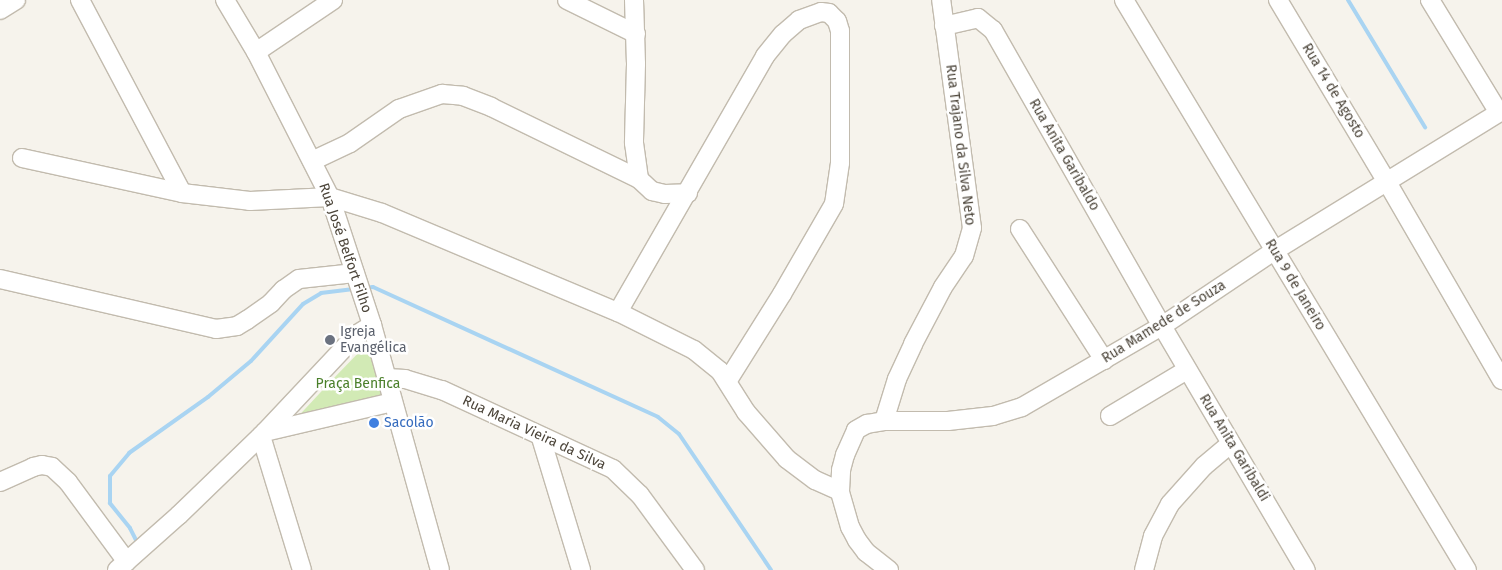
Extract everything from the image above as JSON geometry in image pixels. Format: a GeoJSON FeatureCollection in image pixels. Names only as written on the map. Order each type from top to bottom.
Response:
{"type":"FeatureCollection","features":[{"type":"Feature","properties":{"kind":"street"},"geometry":{"type":"LineString","coordinates":[[0,10],[16,0]]}},
{"type":"Feature","properties":{"kind":"street"},"geometry":{"type":"LineString","coordinates":[[80,0],[182,193]]}},
{"type":"Feature","properties":{"kind":"street","name":"Rua José Belfort Filho"},"geometry":{"type":"LineString","coordinates":[[225,0],[256,52],[330,197],[372,325],[440,570]]}},
{"type":"Feature","properties":{"kind":"street"},"geometry":{"type":"LineString","coordinates":[[256,52],[333,0]]}},
{"type":"Feature","properties":{"kind":"street"},"geometry":{"type":"LineString","coordinates":[[567,0],[636,34]]}},
{"type":"Feature","properties":{"kind":"street"},"geometry":{"type":"LineString","coordinates":[[634,0],[636,34],[633,122],[639,179]]}},
{"type":"Feature","properties":{"kind":"street","name":"Rua Trajano da Silva Neto"},"geometry":{"type":"LineString","coordinates":[[884,421],[905,362],[943,287],[964,256],[972,228],[941,0]]}},
{"type":"Feature","properties":{"kind":"street","name":"Rua 9 de Janeiro"},"geometry":{"type":"LineString","coordinates":[[1124,0],[1467,570]]}},
{"type":"Feature","properties":{"kind":"street","name":"Rua 14 de Agosto"},"geometry":{"type":"LineString","coordinates":[[1278,0],[1502,380]]}},
{"type":"Feature","properties":{"kind":"street"},"geometry":{"type":"LineString","coordinates":[[1430,0],[1500,112]]}},
{"type":"Feature","properties":{"kind":"street"},"geometry":{"type":"LineString","coordinates":[[618,312],[765,56],[783,34],[799,20],[821,12],[830,13],[837,21],[840,31],[840,163],[834,204],[782,294],[728,380]]}},
{"type":"Feature","properties":{"kind":"street","name":"Rua Anita Garibaldo"},"geometry":{"type":"LineString","coordinates":[[944,26],[978,18],[993,30],[1162,326]]}},
{"type":"Feature","properties":{"kind":"street"},"geometry":{"type":"LineString","coordinates":[[312,161],[350,143],[399,109],[422,99],[442,94],[463,96],[491,107],[639,179],[652,191],[665,194],[688,193]]}},
{"type":"Feature","properties":{"kind":"street","name":"Rua Mamede de Souza"},"geometry":{"type":"LineString","coordinates":[[888,570],[866,552],[857,540],[850,527],[840,491],[844,455],[856,430],[867,424],[884,421],[948,421],[993,416],[1022,407],[1162,326],[1274,251],[1500,112]]}},
{"type":"Feature","properties":{"kind":"street"},"geometry":{"type":"LineString","coordinates":[[22,158],[182,193],[250,201],[330,197],[382,213],[618,312],[694,350],[715,366],[728,380],[746,412],[787,459],[815,480],[840,491]]}},
{"type":"Feature","properties":{"kind":"street"},"geometry":{"type":"LineString","coordinates":[[1020,229],[1104,360]]}},
{"type":"Feature","properties":{"kind":"street"},"geometry":{"type":"LineString","coordinates":[[0,279],[216,329],[237,326],[248,320],[299,279],[355,273]]}},
{"type":"Feature","properties":{"kind":"street"},"geometry":{"type":"LineString","coordinates":[[0,482],[33,466],[52,467],[68,482],[123,562],[263,434],[356,335],[372,325]]}},
{"type":"Feature","properties":{"kind":"street","name":"Rua Anita Garibaldi"},"geometry":{"type":"LineString","coordinates":[[1162,326],[1306,570]]}},
{"type":"Feature","properties":{"kind":"street"},"geometry":{"type":"LineString","coordinates":[[1110,416],[1188,370]]}},
{"type":"Feature","properties":{"kind":"street","name":"Rua Maria Vieira da Silva"},"geometry":{"type":"LineString","coordinates":[[387,378],[405,378],[442,390],[541,438],[594,459],[626,479],[654,513],[695,570]]}},
{"type":"Feature","properties":{"kind":"street"},"geometry":{"type":"LineString","coordinates":[[263,434],[393,402]]}},
{"type":"Feature","properties":{"kind":"street"},"geometry":{"type":"LineString","coordinates":[[263,434],[302,570]]}},
{"type":"Feature","properties":{"kind":"street"},"geometry":{"type":"LineString","coordinates":[[541,438],[581,570]]}},
{"type":"Feature","properties":{"kind":"street"},"geometry":{"type":"LineString","coordinates":[[1144,570],[1153,536],[1170,504],[1204,466],[1231,443]]}},
{"type":"Feature","properties":{"kind":"green space","name":"Praça Benfica"},"geometry":{"type":"Polygon","coordinates":[[[366,345],[386,397],[291,424],[333,379],[366,345]]]}},
{"type":"Feature","properties":{"kind":"waterway"},"geometry":{"type":"LineString","coordinates":[[1348,0],[1425,127]]}},
{"type":"Feature","properties":{"kind":"waterway"},"geometry":{"type":"LineString","coordinates":[[365,288],[373,287],[658,417],[679,434],[771,570]]}},
{"type":"Feature","properties":{"kind":"waterway"},"geometry":{"type":"LineString","coordinates":[[138,544],[130,528],[110,503],[110,476],[129,453],[208,397],[251,361],[303,304],[321,293],[356,289]]}},
{"type":"Feature","properties":{"kind":"place","name":"Igreja Evangélica"},"geometry":{"type":"Point","coordinates":[330,340]}},
{"type":"Feature","properties":{"kind":"place","name":"Sacolão"},"geometry":{"type":"Point","coordinates":[374,423]}}]}
